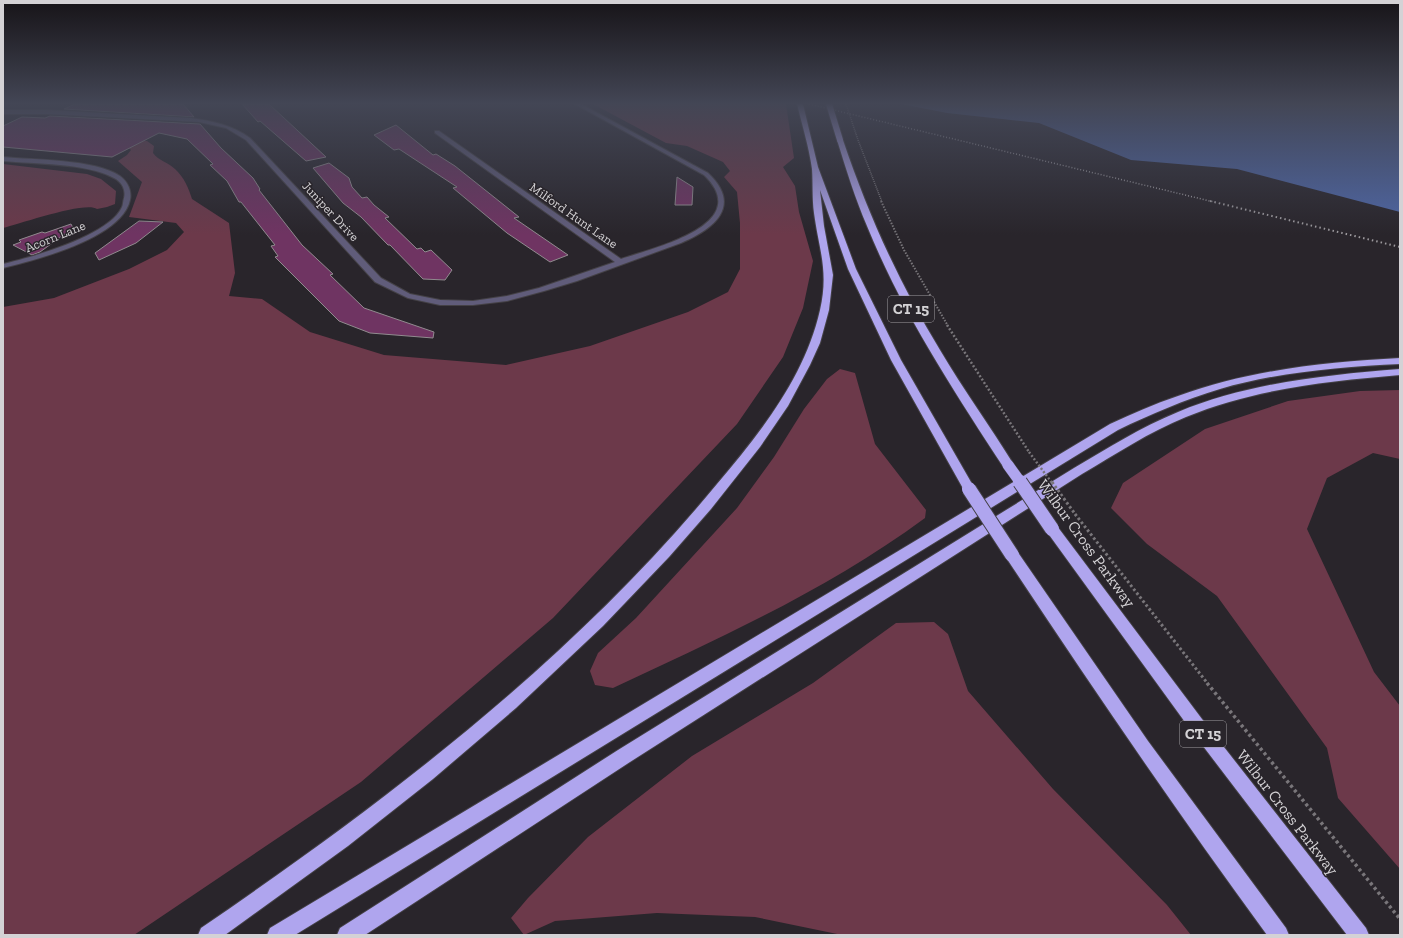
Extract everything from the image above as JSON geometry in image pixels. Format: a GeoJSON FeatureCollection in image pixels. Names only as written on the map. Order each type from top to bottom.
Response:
{"type":"FeatureCollection","features":[{"type":"Feature","properties":{"kind":"highway","name":"CT 15"},"geometry":{"type":"LineString","coordinates":[[810,148],[815,167],[842,244],[864,296],[917,399],[969,489],[1126,724],[1195,822],[1279,935]]}},
{"type":"Feature","properties":{"kind":"highway","name":"Wilbur Cross Parkway"},"geometry":{"type":"LineString","coordinates":[[843,148],[860,202],[890,269],[938,357],[1008,465],[1052,529],[1196,724],[1359,935]]}},
{"type":"Feature","properties":{"kind":"highway"},"geometry":{"type":"LineString","coordinates":[[208,935],[313,862],[379,812],[441,763],[493,718],[576,642],[639,581],[697,518],[743,461],[793,386],[806,363],[821,322],[828,289],[829,275],[819,219],[815,167]]}},
{"type":"Feature","properties":{"kind":"highway"},"geometry":{"type":"LineString","coordinates":[[277,935],[1114,427],[1138,415],[1191,394],[1246,379],[1274,373],[1338,364],[1400,361]]}},
{"type":"Feature","properties":{"kind":"highway"},"geometry":{"type":"LineString","coordinates":[[347,935],[624,756],[1078,471],[1150,429],[1188,412],[1233,397],[1261,390],[1319,380],[1400,372]]}},
{"type":"Feature","properties":{"kind":"street","name":"Juniper Drive"},"geometry":{"type":"LineString","coordinates":[[256,148],[378,280],[389,288],[414,298],[429,301],[470,303],[511,298],[532,293],[687,238],[707,226],[719,213],[722,206],[721,193],[718,186],[706,174],[658,148]]}},
{"type":"Feature","properties":{"kind":"street","name":"Milford Hunt Lane"},"geometry":{"type":"LineString","coordinates":[[459,148],[620,262]]}},
{"type":"Feature","properties":{"kind":"street","name":"Acorn Lane"},"geometry":{"type":"LineString","coordinates":[[3,158],[73,166],[109,173],[122,181],[128,191],[128,197],[127,204],[113,220],[88,237],[46,255],[3,266]]}},
{"type":"Feature","properties":{"kind":"path"},"geometry":{"type":"LineString","coordinates":[[861,148],[880,199],[903,249],[953,335],[1030,452],[1075,514],[1232,715],[1400,919]]}},
{"type":"Feature","properties":{"kind":"shaded area"},"geometry":{"type":"Polygon","coordinates":[[[129,148],[154,148],[153,153],[172,167],[181,176],[186,183],[192,199],[229,223],[235,273],[229,296],[262,299],[310,332],[384,355],[506,365],[590,346],[688,312],[728,292],[740,269],[740,223],[737,192],[724,177],[730,171],[723,162],[691,148],[792,148],[794,158],[783,167],[795,186],[799,212],[813,261],[803,308],[783,357],[737,424],[553,618],[361,782],[134,935],[3,935],[3,307],[54,298],[129,269],[167,250],[184,232],[176,223],[129,217],[142,182],[118,161],[127,155],[131,150],[129,148]]]}},
{"type":"Feature","properties":{"kind":"shaded area"},"geometry":{"type":"Polygon","coordinates":[[[3,164],[87,174],[101,179],[116,191],[115,204],[97,209],[90,207],[66,210],[3,228],[3,164]]]}},
{"type":"Feature","properties":{"kind":"shaded area"},"geometry":{"type":"Polygon","coordinates":[[[840,369],[855,373],[875,444],[926,510],[925,518],[888,544],[851,567],[773,611],[613,688],[595,685],[590,671],[598,653],[636,618],[737,508],[774,457],[804,409],[827,379],[840,369]]]}},
{"type":"Feature","properties":{"kind":"shaded area"},"geometry":{"type":"Polygon","coordinates":[[[1400,390],[1400,459],[1373,453],[1327,478],[1307,529],[1374,672],[1400,706],[1400,869],[1338,798],[1327,748],[1217,596],[1147,544],[1111,508],[1123,483],[1205,429],[1288,401],[1360,391],[1400,390]]]}},
{"type":"Feature","properties":{"kind":"shaded area"},"geometry":{"type":"Polygon","coordinates":[[[934,622],[948,634],[968,691],[1053,789],[1167,905],[1191,935],[842,935],[755,917],[657,913],[555,921],[524,935],[511,918],[528,898],[588,837],[692,756],[813,683],[896,623],[934,622]]]}},
{"type":"Feature","properties":{"kind":"water"},"geometry":{"type":"Polygon","coordinates":[[[1101,148],[1400,148],[1400,212],[1237,169],[1131,160],[1101,148]]]}},
{"type":"Feature","properties":{"kind":"building"},"geometry":{"type":"Polygon","coordinates":[[[11,148],[130,148],[112,157],[11,148]]]}},
{"type":"Feature","properties":{"kind":"building"},"geometry":{"type":"Polygon","coordinates":[[[196,148],[221,148],[253,178],[260,189],[259,190],[302,245],[333,274],[330,275],[364,308],[434,332],[433,338],[370,333],[339,321],[275,257],[278,256],[271,246],[275,245],[241,202],[239,202],[227,181],[210,165],[213,164],[196,148]]]}},
{"type":"Feature","properties":{"kind":"building"},"geometry":{"type":"Polygon","coordinates":[[[291,148],[316,148],[326,157],[306,161],[291,148]]]}},
{"type":"Feature","properties":{"kind":"building"},"geometry":{"type":"Polygon","coordinates":[[[391,148],[424,148],[433,155],[436,154],[455,166],[519,217],[514,218],[568,255],[550,262],[507,233],[453,188],[457,187],[399,149],[394,150],[391,148]]]}},
{"type":"Feature","properties":{"kind":"building"},"geometry":{"type":"Polygon","coordinates":[[[329,163],[349,178],[352,187],[362,198],[367,197],[374,205],[389,217],[385,218],[417,249],[421,248],[425,252],[431,250],[452,270],[445,280],[423,279],[361,217],[343,203],[313,168],[329,163]]]}},
{"type":"Feature","properties":{"kind":"building"},"geometry":{"type":"Polygon","coordinates":[[[677,177],[693,187],[692,205],[675,205],[677,177]]]}},
{"type":"Feature","properties":{"kind":"building"},"geometry":{"type":"Polygon","coordinates":[[[139,221],[163,222],[136,243],[99,260],[95,253],[139,221]]]}},
{"type":"Feature","properties":{"kind":"building"},"geometry":{"type":"Polygon","coordinates":[[[71,224],[73,228],[40,252],[32,255],[13,245],[21,242],[19,240],[71,224]]]}},
{"type":"Feature","properties":{"kind":"railway"},"geometry":{"type":"LineString","coordinates":[[990,148],[1214,202]]}},
{"type":"Feature","properties":{"kind":"railway"},"geometry":{"type":"LineString","coordinates":[[1210,201],[1400,247]]}}]}
